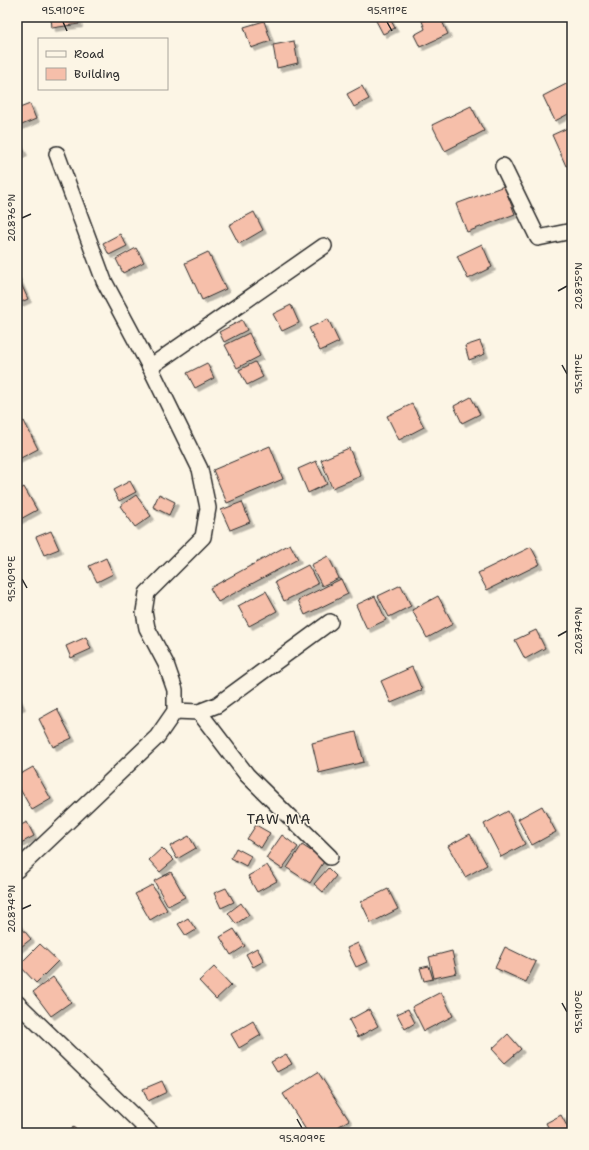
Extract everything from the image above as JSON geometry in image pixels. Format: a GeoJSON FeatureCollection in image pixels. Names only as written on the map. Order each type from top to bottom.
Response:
{"type":"FeatureCollection","features":[{"type":"Feature","properties":{"kind":"street"},"geometry":{"type":"LineString","coordinates":[[17,870],[157,737],[174,710],[175,690],[166,664],[147,628],[144,612],[146,593],[203,538],[208,508],[200,469],[150,367],[104,281],[57,154]]}},
{"type":"Feature","properties":{"kind":"street"},"geometry":{"type":"LineString","coordinates":[[503,166],[538,238],[572,232]]}},
{"type":"Feature","properties":{"kind":"street"},"geometry":{"type":"LineString","coordinates":[[150,367],[324,246]]}},
{"type":"Feature","properties":{"kind":"street"},"geometry":{"type":"LineString","coordinates":[[174,710],[199,712],[217,705],[330,622]]}},
{"type":"Feature","properties":{"kind":"street"},"geometry":{"type":"LineString","coordinates":[[199,712],[247,775],[330,857]]}},
{"type":"Feature","properties":{"kind":"street"},"geometry":{"type":"LineString","coordinates":[[17,1003],[151,1133]]}},
{"type":"Feature","properties":{"kind":"building"},"geometry":{"type":"Polygon","coordinates":[[[51,17],[78,17],[79,24],[52,28],[51,17]]]}},
{"type":"Feature","properties":{"kind":"building"},"geometry":{"type":"Polygon","coordinates":[[[374,17],[389,17],[395,28],[383,34],[374,17]]]}},
{"type":"Feature","properties":{"kind":"building"},"geometry":{"type":"Polygon","coordinates":[[[432,17],[440,17],[448,34],[420,47],[414,35],[425,29],[422,21],[432,17]]]}},
{"type":"Feature","properties":{"kind":"building"},"geometry":{"type":"Polygon","coordinates":[[[264,21],[271,41],[251,48],[244,27],[264,21]]]}},
{"type":"Feature","properties":{"kind":"building"},"geometry":{"type":"Polygon","coordinates":[[[294,41],[298,63],[277,68],[273,45],[294,41]]]}},
{"type":"Feature","properties":{"kind":"building"},"geometry":{"type":"Polygon","coordinates":[[[572,81],[572,112],[555,121],[543,96],[572,81]]]}},
{"type":"Feature","properties":{"kind":"building"},"geometry":{"type":"Polygon","coordinates":[[[362,86],[369,99],[354,107],[347,94],[362,86]]]}},
{"type":"Feature","properties":{"kind":"building"},"geometry":{"type":"Polygon","coordinates":[[[30,104],[36,119],[17,127],[17,109],[30,104]]]}},
{"type":"Feature","properties":{"kind":"building"},"geometry":{"type":"Polygon","coordinates":[[[471,106],[484,131],[445,151],[432,125],[471,106]]]}},
{"type":"Feature","properties":{"kind":"building"},"geometry":{"type":"Polygon","coordinates":[[[572,126],[572,164],[566,166],[552,135],[572,126]]]}},
{"type":"Feature","properties":{"kind":"building"},"geometry":{"type":"Polygon","coordinates":[[[17,139],[24,152],[17,156],[17,139]]]}},
{"type":"Feature","properties":{"kind":"building"},"geometry":{"type":"Polygon","coordinates":[[[504,186],[515,214],[467,232],[456,204],[504,186]]]}},
{"type":"Feature","properties":{"kind":"building"},"geometry":{"type":"Polygon","coordinates":[[[254,212],[263,230],[239,244],[229,225],[254,212]]]}},
{"type":"Feature","properties":{"kind":"building"},"geometry":{"type":"Polygon","coordinates":[[[120,234],[127,246],[109,255],[103,243],[120,234]]]}},
{"type":"Feature","properties":{"kind":"building"},"geometry":{"type":"Polygon","coordinates":[[[482,244],[492,267],[468,279],[457,256],[482,244]]]}},
{"type":"Feature","properties":{"kind":"building"},"geometry":{"type":"Polygon","coordinates":[[[136,248],[144,262],[123,273],[116,259],[136,248]]]}},
{"type":"Feature","properties":{"kind":"building"},"geometry":{"type":"Polygon","coordinates":[[[208,252],[226,289],[202,300],[185,263],[208,252]]]}},
{"type":"Feature","properties":{"kind":"building"},"geometry":{"type":"Polygon","coordinates":[[[17,275],[28,299],[17,304],[17,275]]]}},
{"type":"Feature","properties":{"kind":"building"},"geometry":{"type":"Polygon","coordinates":[[[291,305],[299,323],[282,331],[273,314],[291,305]]]}},
{"type":"Feature","properties":{"kind":"building"},"geometry":{"type":"Polygon","coordinates":[[[328,319],[339,342],[320,351],[309,328],[328,319]]]}},
{"type":"Feature","properties":{"kind":"building"},"geometry":{"type":"Polygon","coordinates":[[[242,320],[247,330],[224,342],[219,332],[242,320]]]}},
{"type":"Feature","properties":{"kind":"building"},"geometry":{"type":"Polygon","coordinates":[[[249,333],[260,356],[237,368],[225,345],[249,333]]]}},
{"type":"Feature","properties":{"kind":"building"},"geometry":{"type":"Polygon","coordinates":[[[480,341],[485,354],[469,360],[465,346],[480,341]]]}},
{"type":"Feature","properties":{"kind":"building"},"geometry":{"type":"Polygon","coordinates":[[[255,362],[263,377],[247,385],[239,370],[255,362]]]}},
{"type":"Feature","properties":{"kind":"building"},"geometry":{"type":"Polygon","coordinates":[[[207,363],[214,378],[195,388],[187,373],[207,363]]]}},
{"type":"Feature","properties":{"kind":"building"},"geometry":{"type":"Polygon","coordinates":[[[471,397],[480,414],[462,423],[454,406],[471,397]]]}},
{"type":"Feature","properties":{"kind":"building"},"geometry":{"type":"Polygon","coordinates":[[[412,404],[424,427],[399,440],[387,416],[412,404]]]}},
{"type":"Feature","properties":{"kind":"building"},"geometry":{"type":"Polygon","coordinates":[[[24,421],[38,449],[17,460],[17,425],[24,421]]]}},
{"type":"Feature","properties":{"kind":"building"},"geometry":{"type":"Polygon","coordinates":[[[270,446],[283,479],[227,503],[213,470],[270,446]]]}},
{"type":"Feature","properties":{"kind":"building"},"geometry":{"type":"Polygon","coordinates":[[[349,448],[361,476],[332,488],[321,460],[349,448]]]}},
{"type":"Feature","properties":{"kind":"building"},"geometry":{"type":"Polygon","coordinates":[[[316,461],[327,484],[308,493],[298,469],[316,461]]]}},
{"type":"Feature","properties":{"kind":"building"},"geometry":{"type":"Polygon","coordinates":[[[130,481],[136,492],[119,501],[113,490],[130,481]]]}},
{"type":"Feature","properties":{"kind":"building"},"geometry":{"type":"Polygon","coordinates":[[[24,487],[37,510],[17,521],[17,491],[24,487]]]}},
{"type":"Feature","properties":{"kind":"building"},"geometry":{"type":"Polygon","coordinates":[[[159,494],[175,502],[169,515],[153,507],[159,494]]]}},
{"type":"Feature","properties":{"kind":"building"},"geometry":{"type":"Polygon","coordinates":[[[136,495],[151,516],[135,527],[120,506],[136,495]]]}},
{"type":"Feature","properties":{"kind":"building"},"geometry":{"type":"Polygon","coordinates":[[[242,502],[250,522],[230,530],[221,510],[242,502]]]}},
{"type":"Feature","properties":{"kind":"building"},"geometry":{"type":"Polygon","coordinates":[[[51,531],[59,549],[44,555],[36,537],[51,531]]]}},
{"type":"Feature","properties":{"kind":"building"},"geometry":{"type":"Polygon","coordinates":[[[290,544],[298,559],[218,602],[210,588],[290,544]]]}},
{"type":"Feature","properties":{"kind":"building"},"geometry":{"type":"Polygon","coordinates":[[[531,547],[540,564],[487,590],[478,573],[531,547]]]}},
{"type":"Feature","properties":{"kind":"building"},"geometry":{"type":"Polygon","coordinates":[[[328,556],[339,578],[322,586],[311,565],[328,556]]]}},
{"type":"Feature","properties":{"kind":"building"},"geometry":{"type":"Polygon","coordinates":[[[106,558],[113,574],[97,582],[89,566],[106,558]]]}},
{"type":"Feature","properties":{"kind":"building"},"geometry":{"type":"Polygon","coordinates":[[[308,565],[318,584],[284,601],[275,582],[308,565]]]}},
{"type":"Feature","properties":{"kind":"building"},"geometry":{"type":"Polygon","coordinates":[[[341,579],[348,594],[305,615],[298,600],[341,579]]]}},
{"type":"Feature","properties":{"kind":"building"},"geometry":{"type":"Polygon","coordinates":[[[401,585],[411,606],[389,617],[378,596],[401,585]]]}},
{"type":"Feature","properties":{"kind":"building"},"geometry":{"type":"Polygon","coordinates":[[[266,591],[277,611],[249,626],[238,606],[266,591]]]}},
{"type":"Feature","properties":{"kind":"building"},"geometry":{"type":"Polygon","coordinates":[[[375,596],[386,620],[367,629],[356,605],[375,596]]]}},
{"type":"Feature","properties":{"kind":"building"},"geometry":{"type":"Polygon","coordinates":[[[438,596],[453,624],[427,638],[412,610],[438,596]]]}},
{"type":"Feature","properties":{"kind":"building"},"geometry":{"type":"Polygon","coordinates":[[[536,630],[545,648],[525,659],[515,640],[536,630]]]}},
{"type":"Feature","properties":{"kind":"building"},"geometry":{"type":"Polygon","coordinates":[[[86,637],[91,649],[71,658],[66,646],[86,637]]]}},
{"type":"Feature","properties":{"kind":"building"},"geometry":{"type":"Polygon","coordinates":[[[412,667],[422,690],[391,703],[381,681],[412,667]]]}},
{"type":"Feature","properties":{"kind":"building"},"geometry":{"type":"Polygon","coordinates":[[[17,695],[22,706],[17,708],[17,695]]]}},
{"type":"Feature","properties":{"kind":"building"},"geometry":{"type":"Polygon","coordinates":[[[57,709],[72,738],[53,747],[39,719],[57,709]]]}},
{"type":"Feature","properties":{"kind":"building"},"geometry":{"type":"Polygon","coordinates":[[[356,732],[364,762],[319,773],[312,743],[356,732]]]}},
{"type":"Feature","properties":{"kind":"building"},"geometry":{"type":"Polygon","coordinates":[[[33,767],[51,799],[32,810],[17,784],[17,776],[33,767]]]}},
{"type":"Feature","properties":{"kind":"building"},"geometry":{"type":"Polygon","coordinates":[[[542,806],[556,832],[532,845],[518,819],[542,806]]]}},
{"type":"Feature","properties":{"kind":"building"},"geometry":{"type":"Polygon","coordinates":[[[508,811],[525,844],[501,857],[484,824],[508,811]]]}},
{"type":"Feature","properties":{"kind":"building"},"geometry":{"type":"Polygon","coordinates":[[[27,822],[34,836],[17,845],[17,827],[27,822]]]}},
{"type":"Feature","properties":{"kind":"building"},"geometry":{"type":"Polygon","coordinates":[[[256,825],[270,833],[261,848],[247,839],[256,825]]]}},
{"type":"Feature","properties":{"kind":"building"},"geometry":{"type":"Polygon","coordinates":[[[470,834],[487,865],[465,877],[448,846],[470,834]]]}},
{"type":"Feature","properties":{"kind":"building"},"geometry":{"type":"Polygon","coordinates":[[[282,835],[298,847],[282,869],[266,858],[282,835]]]}},
{"type":"Feature","properties":{"kind":"building"},"geometry":{"type":"Polygon","coordinates":[[[189,836],[196,848],[177,859],[170,846],[189,836]]]}},
{"type":"Feature","properties":{"kind":"building"},"geometry":{"type":"Polygon","coordinates":[[[302,845],[325,860],[310,883],[287,868],[302,845]]]}},
{"type":"Feature","properties":{"kind":"building"},"geometry":{"type":"Polygon","coordinates":[[[162,848],[174,860],[160,872],[149,860],[162,848]]]}},
{"type":"Feature","properties":{"kind":"building"},"geometry":{"type":"Polygon","coordinates":[[[236,848],[251,856],[246,866],[231,858],[236,848]]]}},
{"type":"Feature","properties":{"kind":"building"},"geometry":{"type":"Polygon","coordinates":[[[267,865],[277,881],[257,892],[248,876],[267,865]]]}},
{"type":"Feature","properties":{"kind":"building"},"geometry":{"type":"Polygon","coordinates":[[[328,868],[336,876],[323,892],[314,884],[328,868]]]}},
{"type":"Feature","properties":{"kind":"building"},"geometry":{"type":"Polygon","coordinates":[[[171,872],[185,897],[168,906],[154,881],[171,872]]]}},
{"type":"Feature","properties":{"kind":"building"},"geometry":{"type":"Polygon","coordinates":[[[152,885],[167,910],[150,920],[135,894],[152,885]]]}},
{"type":"Feature","properties":{"kind":"building"},"geometry":{"type":"Polygon","coordinates":[[[226,888],[234,902],[221,908],[214,893],[226,888]]]}},
{"type":"Feature","properties":{"kind":"building"},"geometry":{"type":"Polygon","coordinates":[[[388,889],[398,909],[371,923],[361,902],[388,889]]]}},
{"type":"Feature","properties":{"kind":"building"},"geometry":{"type":"Polygon","coordinates":[[[241,903],[249,915],[236,924],[228,913],[241,903]]]}},
{"type":"Feature","properties":{"kind":"building"},"geometry":{"type":"Polygon","coordinates":[[[188,918],[196,930],[186,936],[178,924],[188,918]]]}},
{"type":"Feature","properties":{"kind":"building"},"geometry":{"type":"Polygon","coordinates":[[[17,922],[31,939],[17,950],[17,922]]]}},
{"type":"Feature","properties":{"kind":"building"},"geometry":{"type":"Polygon","coordinates":[[[234,929],[245,946],[231,955],[220,937],[234,929]]]}},
{"type":"Feature","properties":{"kind":"building"},"geometry":{"type":"Polygon","coordinates":[[[358,943],[367,962],[356,967],[347,948],[358,943]]]}},
{"type":"Feature","properties":{"kind":"building"},"geometry":{"type":"Polygon","coordinates":[[[40,944],[58,961],[36,983],[19,965],[40,944]]]}},
{"type":"Feature","properties":{"kind":"building"},"geometry":{"type":"Polygon","coordinates":[[[505,947],[536,962],[526,982],[495,968],[505,947]]]}},
{"type":"Feature","properties":{"kind":"building"},"geometry":{"type":"Polygon","coordinates":[[[257,948],[264,961],[253,967],[246,954],[257,948]]]}},
{"type":"Feature","properties":{"kind":"building"},"geometry":{"type":"Polygon","coordinates":[[[452,951],[457,973],[434,978],[429,957],[452,951]]]}},
{"type":"Feature","properties":{"kind":"building"},"geometry":{"type":"Polygon","coordinates":[[[429,966],[433,979],[424,981],[420,968],[429,966]]]}},
{"type":"Feature","properties":{"kind":"building"},"geometry":{"type":"Polygon","coordinates":[[[214,967],[231,985],[216,999],[199,981],[214,967]]]}},
{"type":"Feature","properties":{"kind":"building"},"geometry":{"type":"Polygon","coordinates":[[[53,977],[71,1002],[51,1016],[33,992],[53,977]]]}},
{"type":"Feature","properties":{"kind":"building"},"geometry":{"type":"Polygon","coordinates":[[[441,992],[453,1016],[424,1031],[412,1007],[441,992]]]}},
{"type":"Feature","properties":{"kind":"building"},"geometry":{"type":"Polygon","coordinates":[[[369,1009],[378,1026],[358,1037],[349,1020],[369,1009]]]}},
{"type":"Feature","properties":{"kind":"building"},"geometry":{"type":"Polygon","coordinates":[[[408,1009],[415,1023],[405,1029],[397,1014],[408,1009]]]}},
{"type":"Feature","properties":{"kind":"building"},"geometry":{"type":"Polygon","coordinates":[[[253,1021],[261,1035],[239,1048],[231,1034],[253,1021]]]}},
{"type":"Feature","properties":{"kind":"building"},"geometry":{"type":"Polygon","coordinates":[[[508,1034],[521,1049],[505,1063],[492,1049],[508,1034]]]}},
{"type":"Feature","properties":{"kind":"building"},"geometry":{"type":"Polygon","coordinates":[[[286,1054],[292,1064],[277,1072],[271,1062],[286,1054]]]}},
{"type":"Feature","properties":{"kind":"building"},"geometry":{"type":"Polygon","coordinates":[[[318,1072],[349,1120],[328,1133],[308,1133],[283,1094],[318,1072]]]}},
{"type":"Feature","properties":{"kind":"building"},"geometry":{"type":"Polygon","coordinates":[[[162,1081],[167,1092],[148,1101],[143,1089],[162,1081]]]}},
{"type":"Feature","properties":{"kind":"building"},"geometry":{"type":"Polygon","coordinates":[[[561,1115],[569,1130],[563,1133],[551,1133],[546,1123],[561,1115]]]}},
{"type":"Feature","properties":{"kind":"building"},"geometry":{"type":"Polygon","coordinates":[[[73,1127],[81,1133],[69,1133],[73,1127]]]}},
{"type":"Feature","properties":{"kind":"district","name":"TAW MA"},"geometry":{"type":"Point","coordinates":[279,819]}}]}
